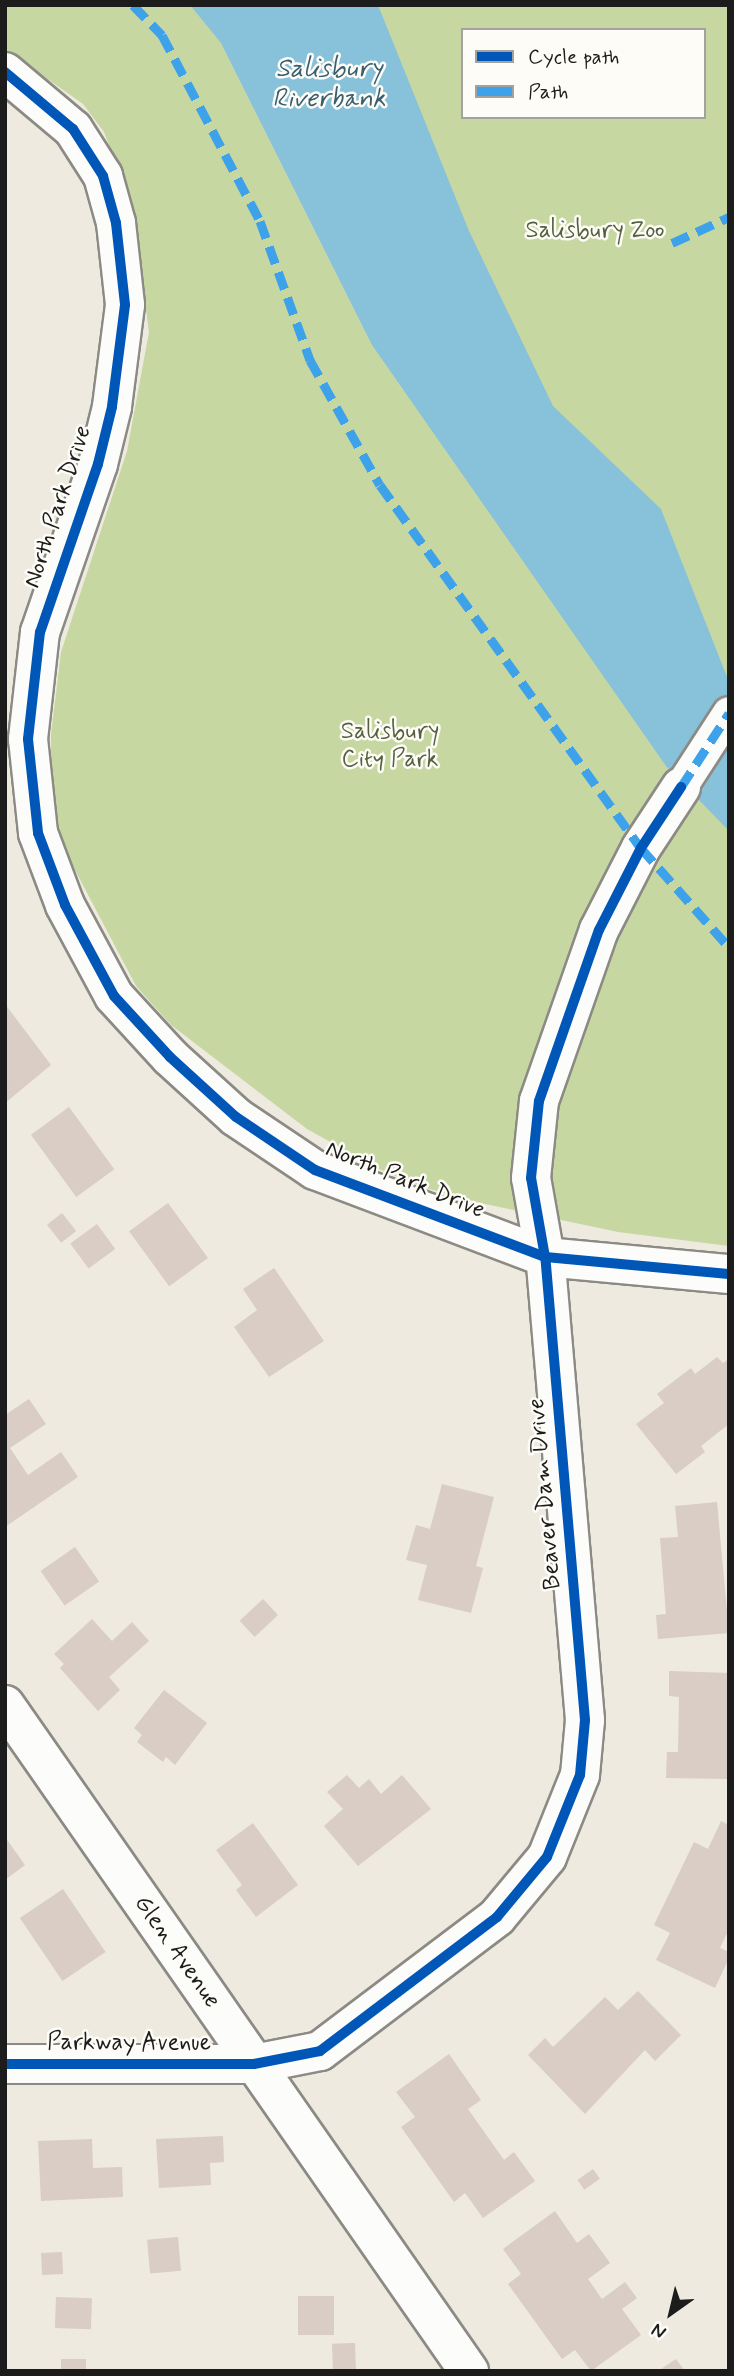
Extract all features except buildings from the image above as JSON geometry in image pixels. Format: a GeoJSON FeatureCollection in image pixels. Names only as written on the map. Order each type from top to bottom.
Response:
{"type":"FeatureCollection","features":[{"type":"Feature","properties":{"kind":"street","name":"North Park Drive"},"geometry":{"type":"LineString","coordinates":[[5,72],[74,129],[103,176],[116,223],[125,305],[113,407],[98,464],[40,632],[28,739],[38,833],[65,905],[114,996],[170,1057],[236,1117],[315,1170],[545,1257],[729,1274]]}},
{"type":"Feature","properties":{"kind":"street","name":"Beaver Dam Drive"},"geometry":{"type":"LineString","coordinates":[[254,2064],[320,2051],[497,1917],[547,1857],[580,1775],[585,1720],[545,1257],[531,1178],[539,1101],[599,930],[641,848],[729,713]]}},
{"type":"Feature","properties":{"kind":"street","name":"Glen Avenue"},"geometry":{"type":"LineString","coordinates":[[5,1705],[469,2371]]}},
{"type":"Feature","properties":{"kind":"street","name":"Parkway Avenue"},"geometry":{"type":"LineString","coordinates":[[5,2064],[254,2064]]}},
{"type":"Feature","properties":{"kind":"green space","name":"Salisbury City Park"},"geometry":{"type":"Polygon","coordinates":[[[5,5],[729,5],[729,1246],[618,1232],[485,1204],[422,1187],[379,1169],[307,1129],[171,1025],[136,986],[65,851],[51,794],[51,734],[61,652],[127,451],[149,332],[132,206],[104,132],[83,104],[5,49],[5,5]]]}},
{"type":"Feature","properties":{"kind":"water","name":"Salisbury Riverbank"},"geometry":{"type":"Polygon","coordinates":[[[190,5],[378,5],[469,231],[553,406],[661,509],[729,682],[729,831],[666,766],[372,345],[221,43],[190,5]]]}},
{"type":"Feature","properties":{"kind":"marked path"},"geometry":{"type":"LineString","coordinates":[[133,5],[162,35],[260,221],[310,360],[380,485],[641,848],[729,947]]}},
{"type":"Feature","properties":{"kind":"marked path"},"geometry":{"type":"LineString","coordinates":[[672,243],[729,217]]}},
{"type":"Feature","properties":{"kind":"marked path"},"geometry":{"type":"LineString","coordinates":[[681,787],[729,713]]}},
{"type":"Feature","properties":{"kind":"cycle path"},"geometry":{"type":"LineString","coordinates":[[5,72],[73,129],[103,176],[116,223],[125,305],[112,407],[98,464],[40,632],[28,739],[38,833],[65,905],[114,996],[170,1057],[236,1117],[315,1170],[545,1257],[729,1274]]}},
{"type":"Feature","properties":{"kind":"cycle path"},"geometry":{"type":"LineString","coordinates":[[5,2064],[254,2064],[320,2051],[497,1917],[547,1857],[580,1775],[585,1720],[545,1257],[531,1178],[539,1101],[599,930],[641,848],[681,787]]}},
{"type":"Feature","properties":{"kind":"park label","name":"Salisbury Zoo"},"geometry":{"type":"Point","coordinates":[595,231]}}]}
